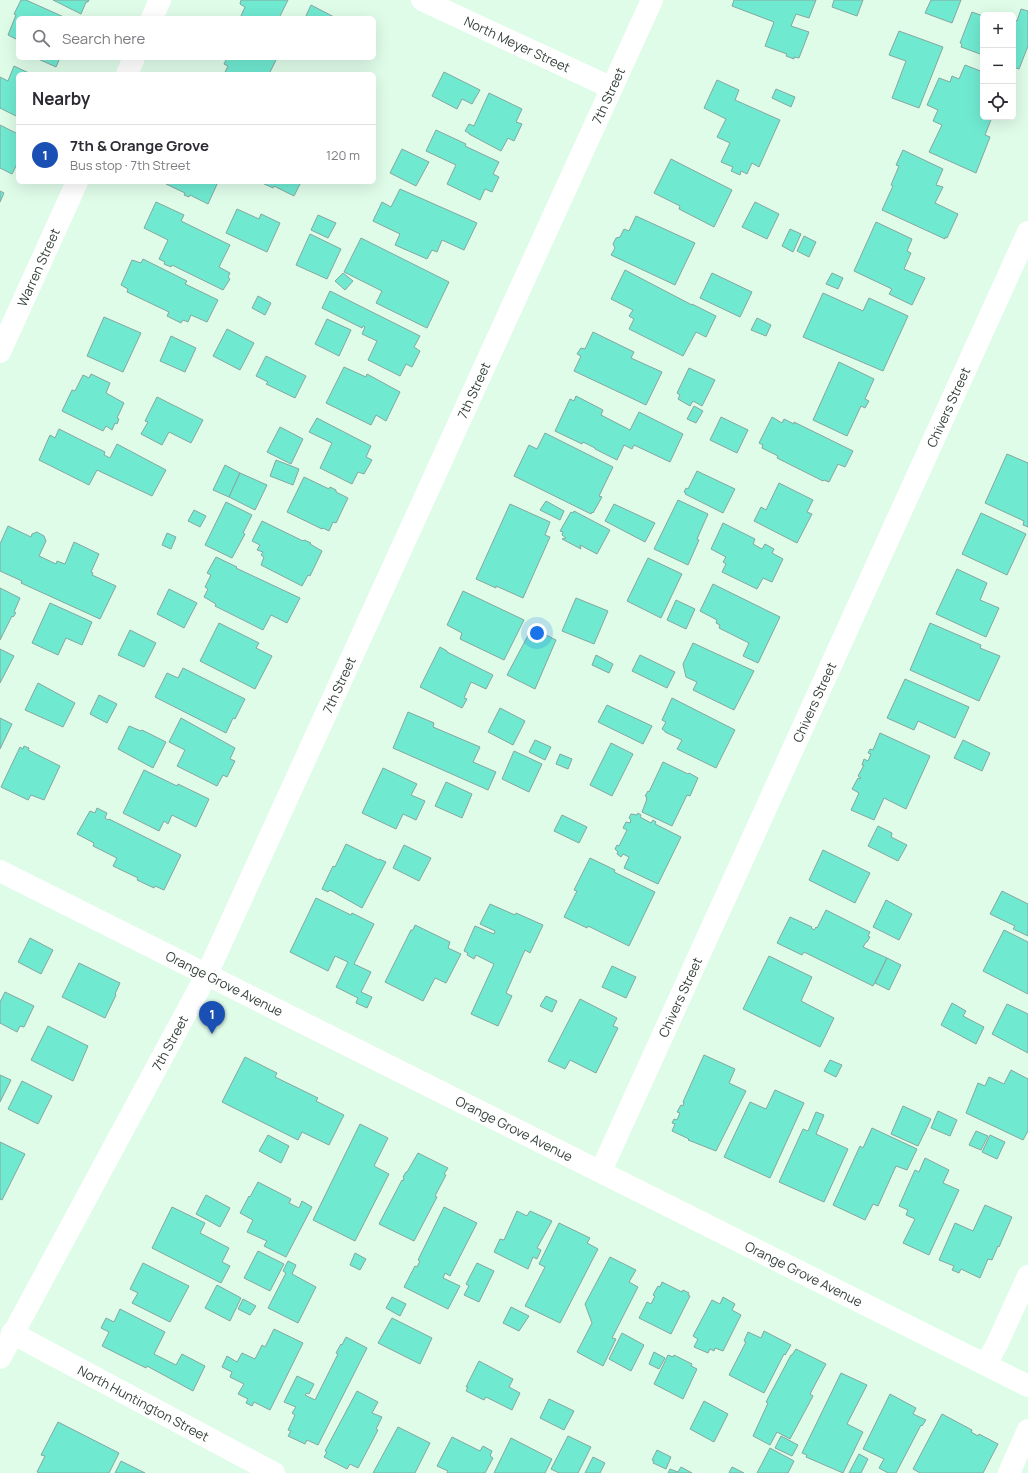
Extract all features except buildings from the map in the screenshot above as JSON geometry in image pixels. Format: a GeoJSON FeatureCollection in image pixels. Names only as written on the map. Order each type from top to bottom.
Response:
{"type":"FeatureCollection","features":[{"type":"Feature","properties":{"kind":"street"},"geometry":{"type":"LineString","coordinates":[[153,16],[160,0]]}},
{"type":"Feature","properties":{"kind":"street","name":"North Meyer Street"},"geometry":{"type":"LineString","coordinates":[[422,0],[612,88]]}},
{"type":"Feature","properties":{"kind":"street","name":"7th Street"},"geometry":{"type":"LineString","coordinates":[[0,1358],[12,1333],[207,974],[652,0]]}},
{"type":"Feature","properties":{"kind":"street"},"geometry":{"type":"LineString","coordinates":[[128,72],[133,60]]}},
{"type":"Feature","properties":{"kind":"street","name":"Warren Street"},"geometry":{"type":"LineString","coordinates":[[0,352],[77,184]]}},
{"type":"Feature","properties":{"kind":"street","name":"Chivers Street"},"geometry":{"type":"LineString","coordinates":[[601,1172],[1028,232]]}},
{"type":"Feature","properties":{"kind":"street","name":"Orange Grove Avenue"},"geometry":{"type":"LineString","coordinates":[[0,871],[1028,1386]]}},
{"type":"Feature","properties":{"kind":"street"},"geometry":{"type":"LineString","coordinates":[[986,1364],[997,1344],[1028,1276]]}},
{"type":"Feature","properties":{"kind":"street","name":"North Huntington Street"},"geometry":{"type":"LineString","coordinates":[[12,1333],[274,1473]]}},
{"type":"Feature","properties":{"kind":"street"},"geometry":{"type":"LineString","coordinates":[[1009,1473],[1028,1430]]}},
{"type":"Feature","properties":{"kind":"place","name":"7th & Orange Grove"},"geometry":{"type":"Point","coordinates":[212,1034]}}]}
